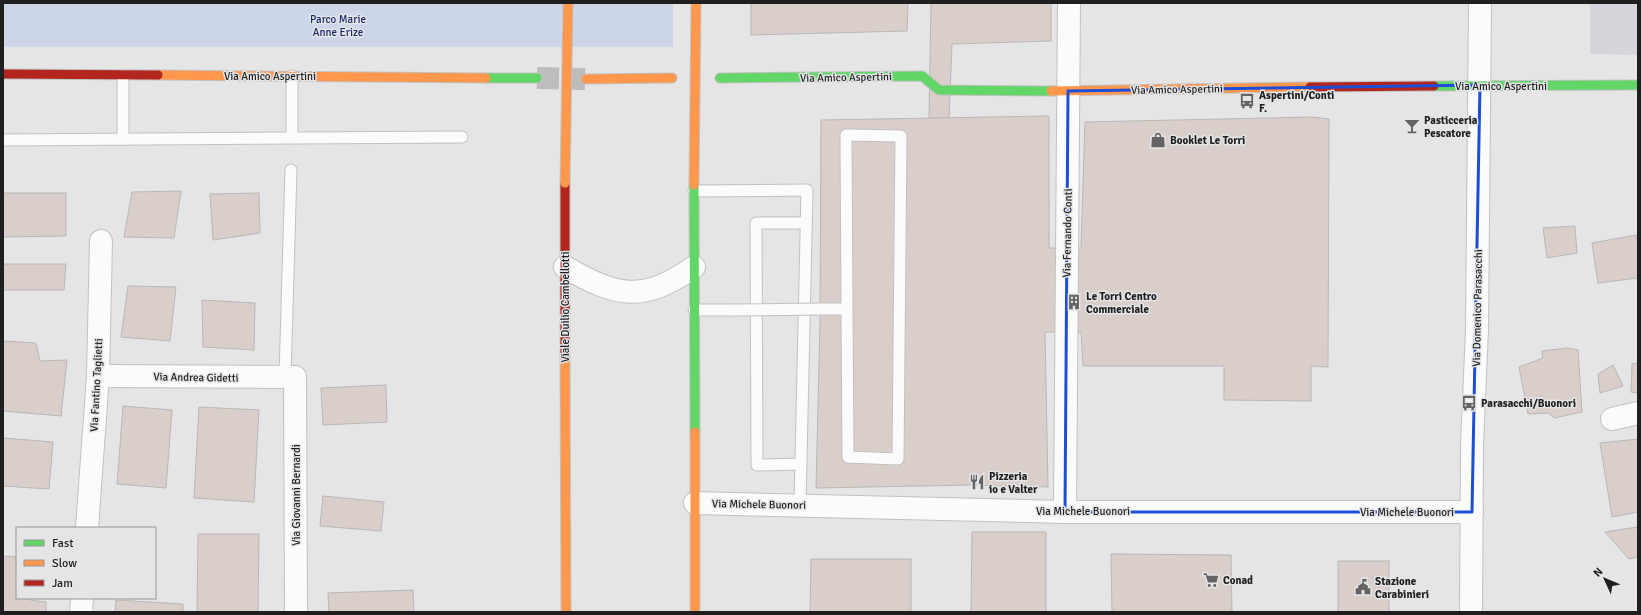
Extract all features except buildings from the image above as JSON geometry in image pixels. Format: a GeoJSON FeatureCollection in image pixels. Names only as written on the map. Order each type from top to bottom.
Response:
{"type":"FeatureCollection","features":[{"type":"Feature","properties":{"kind":"street","name":"Viale Duilio Cambellotti"},"geometry":{"type":"LineString","coordinates":[[566,612],[565,183],[568,3]]}},
{"type":"Feature","properties":{"kind":"street"},"geometry":{"type":"LineString","coordinates":[[695,612],[694,188],[696,3]]}},
{"type":"Feature","properties":{"kind":"street","name":"Via Fernando Conti"},"geometry":{"type":"LineString","coordinates":[[1065,512],[1069,3]]}},
{"type":"Feature","properties":{"kind":"street","name":"Via Domenico Parasacchi"},"geometry":{"type":"LineString","coordinates":[[1471,612],[1472,444],[1477,322],[1480,3]]}},
{"type":"Feature","properties":{"kind":"street","name":"Via Amico Aspertini"},"geometry":{"type":"LineString","coordinates":[[3,74],[537,78]]}},
{"type":"Feature","properties":{"kind":"street","name":"Via Amico Aspertini"},"geometry":{"type":"LineString","coordinates":[[720,78],[922,76],[939,90],[1068,91],[1480,85],[1638,85]]}},
{"type":"Feature","properties":{"kind":"street"},"geometry":{"type":"LineString","coordinates":[[586,79],[672,78]]}},
{"type":"Feature","properties":{"kind":"street","name":"Via Fantino Taglietti"},"geometry":{"type":"LineString","coordinates":[[87,527],[98,376],[101,241]]}},
{"type":"Feature","properties":{"kind":"street"},"geometry":{"type":"LineString","coordinates":[[565,267],[600,286],[618,291],[642,292],[662,286],[679,278],[694,267]]}},
{"type":"Feature","properties":{"kind":"street","name":"Via Andrea Gidetti"},"geometry":{"type":"LineString","coordinates":[[98,376],[290,377]]}},
{"type":"Feature","properties":{"kind":"street","name":"Via Giovanni Bernardi"},"geometry":{"type":"LineString","coordinates":[[290,377],[296,612]]}},
{"type":"Feature","properties":{"kind":"street"},"geometry":{"type":"LineString","coordinates":[[1612,419],[1638,413]]}},
{"type":"Feature","properties":{"kind":"street","name":"Via Michele Buonori"},"geometry":{"type":"LineString","coordinates":[[695,503],[1065,512],[1472,512]]}},
{"type":"Feature","properties":{"kind":"street"},"geometry":{"type":"LineString","coordinates":[[81,612],[82,599]]}},
{"type":"Feature","properties":{"kind":"lane"},"geometry":{"type":"LineString","coordinates":[[123,75],[123,139]]}},
{"type":"Feature","properties":{"kind":"lane"},"geometry":{"type":"LineString","coordinates":[[292,76],[292,138]]}},
{"type":"Feature","properties":{"kind":"lane"},"geometry":{"type":"LineString","coordinates":[[846,136],[901,136],[898,459],[848,457],[847,309],[846,136]]}},
{"type":"Feature","properties":{"kind":"lane"},"geometry":{"type":"LineString","coordinates":[[3,140],[462,137]]}},
{"type":"Feature","properties":{"kind":"lane"},"geometry":{"type":"LineString","coordinates":[[290,377],[291,170]]}},
{"type":"Feature","properties":{"kind":"lane"},"geometry":{"type":"LineString","coordinates":[[694,188],[807,190],[800,505]]}},
{"type":"Feature","properties":{"kind":"lane"},"geometry":{"type":"LineString","coordinates":[[801,464],[757,465],[756,223],[806,223]]}},
{"type":"Feature","properties":{"kind":"lane"},"geometry":{"type":"LineString","coordinates":[[694,310],[847,309]]}},
{"type":"Feature","properties":{"kind":"highlighted area"},"geometry":{"type":"Polygon","coordinates":[[[1480,85],[1472,512],[1065,512],[1068,91],[1480,85]]]}},
{"type":"Feature","properties":{"kind":"shaded area"},"geometry":{"type":"Polygon","coordinates":[[[1590,3],[1638,3],[1638,55],[1590,54],[1590,3]]]}},
{"type":"Feature","properties":{"kind":"green space","name":"Parco Marie Anne Erize"},"geometry":{"type":"Polygon","coordinates":[[[3,3],[673,3],[673,47],[3,47],[3,3]]]}},
{"type":"Feature","properties":{"kind":"tunnel"},"geometry":{"type":"LineString","coordinates":[[537,78],[585,79]]}},
{"type":"Feature","properties":{"kind":"traffic: fast"},"geometry":{"type":"LineString","coordinates":[[720,78],[922,76],[939,90],[1051,91]]}},
{"type":"Feature","properties":{"kind":"traffic: fast"},"geometry":{"type":"LineString","coordinates":[[486,78],[537,78]]}},
{"type":"Feature","properties":{"kind":"traffic: fast"},"geometry":{"type":"LineString","coordinates":[[1434,86],[1638,85]]}},
{"type":"Feature","properties":{"kind":"traffic: fast"},"geometry":{"type":"LineString","coordinates":[[694,185],[695,432]]}},
{"type":"Feature","properties":{"kind":"traffic: slow"},"geometry":{"type":"LineString","coordinates":[[565,183],[568,3]]}},
{"type":"Feature","properties":{"kind":"traffic: slow"},"geometry":{"type":"LineString","coordinates":[[694,185],[696,3]]}},
{"type":"Feature","properties":{"kind":"traffic: slow"},"geometry":{"type":"LineString","coordinates":[[158,75],[486,78]]}},
{"type":"Feature","properties":{"kind":"traffic: slow"},"geometry":{"type":"LineString","coordinates":[[586,79],[672,78]]}},
{"type":"Feature","properties":{"kind":"traffic: slow"},"geometry":{"type":"LineString","coordinates":[[1051,91],[1310,87]]}},
{"type":"Feature","properties":{"kind":"traffic: slow"},"geometry":{"type":"LineString","coordinates":[[565,357],[566,612]]}},
{"type":"Feature","properties":{"kind":"traffic: slow"},"geometry":{"type":"LineString","coordinates":[[695,432],[695,612]]}},
{"type":"Feature","properties":{"kind":"traffic: jam"},"geometry":{"type":"LineString","coordinates":[[3,74],[158,75]]}},
{"type":"Feature","properties":{"kind":"traffic: jam"},"geometry":{"type":"LineString","coordinates":[[1310,87],[1434,86]]}},
{"type":"Feature","properties":{"kind":"traffic: jam"},"geometry":{"type":"LineString","coordinates":[[565,183],[565,357]]}},
{"type":"Feature","properties":{"kind":"place","name":"Aspertini/Conti F."},"geometry":{"type":"Point","coordinates":[1247,101]}},
{"type":"Feature","properties":{"kind":"place","name":"Pasticceria Pescatore"},"geometry":{"type":"Point","coordinates":[1412,126]}},
{"type":"Feature","properties":{"kind":"place","name":"Booklet Le Torri"},"geometry":{"type":"Point","coordinates":[1158,140]}},
{"type":"Feature","properties":{"kind":"place","name":"Le Torri Centro Commerciale"},"geometry":{"type":"Point","coordinates":[1074,302]}},
{"type":"Feature","properties":{"kind":"place","name":"Parasacchi/Buonori"},"geometry":{"type":"Point","coordinates":[1469,403]}},
{"type":"Feature","properties":{"kind":"place","name":"Pizzeria io e Valter"},"geometry":{"type":"Point","coordinates":[977,482]}},
{"type":"Feature","properties":{"kind":"place","name":"Conad"},"geometry":{"type":"Point","coordinates":[1211,580]}},
{"type":"Feature","properties":{"kind":"place","name":"Stazione Carabinieri"},"geometry":{"type":"Point","coordinates":[1363,587]}}]}
